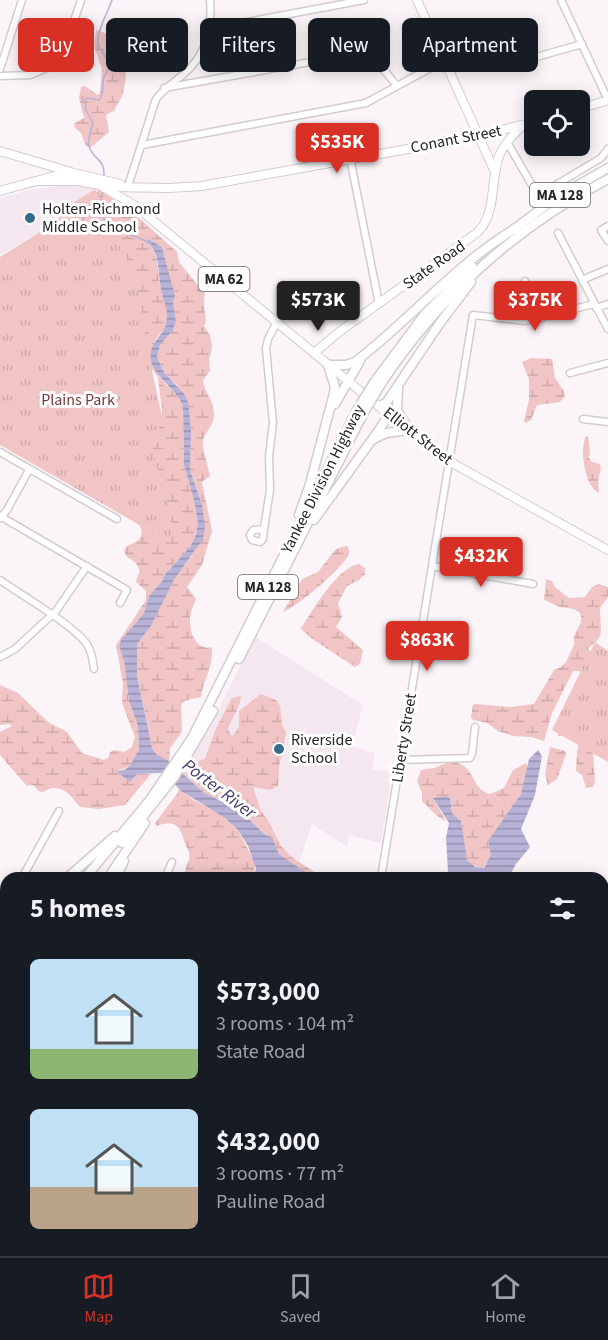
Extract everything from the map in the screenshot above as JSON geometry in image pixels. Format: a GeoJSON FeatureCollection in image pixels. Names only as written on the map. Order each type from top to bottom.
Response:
{"type":"FeatureCollection","features":[{"type":"Feature","properties":{"kind":"highway","name":"Yankee Division Highway"},"geometry":{"type":"LineString","coordinates":[[180,763],[280,563],[360,412],[406,338],[444,293],[516,228],[563,194],[608,168]]}},
{"type":"Feature","properties":{"kind":"highway","name":"Yankee Division Highway"},"geometry":{"type":"LineString","coordinates":[[378,383],[441,306],[485,262],[528,229],[608,179]]}},
{"type":"Feature","properties":{"kind":"highway"},"geometry":{"type":"LineString","coordinates":[[280,563],[310,484],[330,412],[335,387],[328,365],[349,364],[363,356],[454,274],[497,239],[516,228]]}},
{"type":"Feature","properties":{"kind":"highway"},"geometry":{"type":"LineString","coordinates":[[272,594],[287,572],[319,511],[386,419],[383,409],[398,384],[472,280],[528,229]]}},
{"type":"Feature","properties":{"kind":"highway"},"geometry":{"type":"LineString","coordinates":[[330,412],[363,356]]}},
{"type":"Feature","properties":{"kind":"highway"},"geometry":{"type":"LineString","coordinates":[[372,440],[386,433],[409,430],[397,410],[398,384]]}},
{"type":"Feature","properties":{"kind":"highway","name":"Yankee Division Highway"},"geometry":{"type":"LineString","coordinates":[[90,872],[165,785],[208,722],[360,412]]}},
{"type":"Feature","properties":{"kind":"highway","name":"Yankee Division Highway"},"geometry":{"type":"LineString","coordinates":[[97,872],[159,798],[165,785]]}},
{"type":"Feature","properties":{"kind":"highway"},"geometry":{"type":"LineString","coordinates":[[112,872],[159,798]]}},
{"type":"Feature","properties":{"kind":"highway"},"geometry":{"type":"LineString","coordinates":[[74,872],[134,820]]}},
{"type":"Feature","properties":{"kind":"main road"},"geometry":{"type":"LineString","coordinates":[[417,0],[425,18]]}},
{"type":"Feature","properties":{"kind":"main road"},"geometry":{"type":"LineString","coordinates":[[451,72],[495,172]]}},
{"type":"Feature","properties":{"kind":"main road"},"geometry":{"type":"LineString","coordinates":[[590,106],[608,100]]}},
{"type":"Feature","properties":{"kind":"main road"},"geometry":{"type":"LineString","coordinates":[[495,172],[507,142],[523,125]]}},
{"type":"Feature","properties":{"kind":"main road","name":"Conant Street"},"geometry":{"type":"LineString","coordinates":[[0,191],[58,174],[119,186],[169,188],[202,186],[523,125]]}},
{"type":"Feature","properties":{"kind":"main road"},"geometry":{"type":"LineString","coordinates":[[0,152],[76,177]]}},
{"type":"Feature","properties":{"kind":"main road"},"geometry":{"type":"LineString","coordinates":[[36,163],[58,174]]}},
{"type":"Feature","properties":{"kind":"main road"},"geometry":{"type":"LineString","coordinates":[[36,163],[43,174],[39,181]]}},
{"type":"Feature","properties":{"kind":"main road","name":"State Road"},"geometry":{"type":"LineString","coordinates":[[314,353],[474,237],[485,224],[489,214],[495,172]]}},
{"type":"Feature","properties":{"kind":"main road","name":"Conant Street"},"geometry":{"type":"LineString","coordinates":[[39,181],[76,177]]}},
{"type":"Feature","properties":{"kind":"main road","name":"Conant Street"},"geometry":{"type":"LineString","coordinates":[[107,184],[132,187]]}},
{"type":"Feature","properties":{"kind":"main road","name":"Elliott Street"},"geometry":{"type":"LineString","coordinates":[[107,184],[132,202],[449,462],[608,550]]}},
{"type":"Feature","properties":{"kind":"main road","name":"Elliott Street"},"geometry":{"type":"LineString","coordinates":[[119,186],[132,202]]}},
{"type":"Feature","properties":{"kind":"main road"},"geometry":{"type":"LineString","coordinates":[[132,187],[132,202]]}},
{"type":"Feature","properties":{"kind":"street"},"geometry":{"type":"LineString","coordinates":[[0,69],[22,0]]}},
{"type":"Feature","properties":{"kind":"street"},"geometry":{"type":"LineString","coordinates":[[75,18],[81,0]]}},
{"type":"Feature","properties":{"kind":"street"},"geometry":{"type":"LineString","coordinates":[[209,18],[210,0]]}},
{"type":"Feature","properties":{"kind":"street"},"geometry":{"type":"LineString","coordinates":[[268,18],[364,0]]}},
{"type":"Feature","properties":{"kind":"street"},"geometry":{"type":"LineString","coordinates":[[561,0],[608,100]]}},
{"type":"Feature","properties":{"kind":"street"},"geometry":{"type":"LineString","coordinates":[[538,57],[582,44]]}},
{"type":"Feature","properties":{"kind":"street"},"geometry":{"type":"LineString","coordinates":[[164,88],[355,54],[368,57],[377,63],[397,86]]}},
{"type":"Feature","properties":{"kind":"street"},"geometry":{"type":"LineString","coordinates":[[132,187],[156,99],[164,88],[190,68],[200,55]]}},
{"type":"Feature","properties":{"kind":"street"},"geometry":{"type":"LineString","coordinates":[[0,76],[30,75],[38,72]]}},
{"type":"Feature","properties":{"kind":"street"},"geometry":{"type":"LineString","coordinates":[[142,145],[366,103],[423,72]]}},
{"type":"Feature","properties":{"kind":"street"},"geometry":{"type":"LineString","coordinates":[[507,142],[533,187],[542,191],[601,158],[608,149]]}},
{"type":"Feature","properties":{"kind":"street"},"geometry":{"type":"LineString","coordinates":[[350,159],[379,304]]}},
{"type":"Feature","properties":{"kind":"street"},"geometry":{"type":"LineString","coordinates":[[608,226],[601,230],[608,241]]}},
{"type":"Feature","properties":{"kind":"street"},"geometry":{"type":"LineString","coordinates":[[558,233],[608,329]]}},
{"type":"Feature","properties":{"kind":"street"},"geometry":{"type":"LineString","coordinates":[[582,280],[608,269]]}},
{"type":"Feature","properties":{"kind":"street"},"geometry":{"type":"LineString","coordinates":[[525,281],[542,318],[608,304]]}},
{"type":"Feature","properties":{"kind":"street","name":"Liberty Street"},"geometry":{"type":"LineString","coordinates":[[382,872],[473,315],[516,321],[542,318]]}},
{"type":"Feature","properties":{"kind":"street"},"geometry":{"type":"LineString","coordinates":[[264,529],[270,490],[269,456],[273,423],[266,348],[277,322]]}},
{"type":"Feature","properties":{"kind":"street"},"geometry":{"type":"LineString","coordinates":[[570,373],[608,363]]}},
{"type":"Feature","properties":{"kind":"street"},"geometry":{"type":"LineString","coordinates":[[583,419],[608,422]]}},
{"type":"Feature","properties":{"kind":"street"},"geometry":{"type":"LineString","coordinates":[[0,452],[117,519]]}},
{"type":"Feature","properties":{"kind":"street"},"geometry":{"type":"LineString","coordinates":[[29,470],[7,510],[0,517],[127,590],[120,603]]}},
{"type":"Feature","properties":{"kind":"street"},"geometry":{"type":"LineString","coordinates":[[0,657],[15,649],[60,606],[87,566]]}},
{"type":"Feature","properties":{"kind":"street"},"geometry":{"type":"LineString","coordinates":[[432,566],[533,584]]}},
{"type":"Feature","properties":{"kind":"street"},"geometry":{"type":"LineString","coordinates":[[0,580],[51,615],[87,644],[94,669]]}},
{"type":"Feature","properties":{"kind":"street"},"geometry":{"type":"LineString","coordinates":[[0,592],[7,585]]}},
{"type":"Feature","properties":{"kind":"street"},"geometry":{"type":"LineString","coordinates":[[400,760],[468,758],[472,754],[475,727]]}},
{"type":"Feature","properties":{"kind":"street"},"geometry":{"type":"LineString","coordinates":[[25,872],[59,811]]}},
{"type":"Feature","properties":{"kind":"street"},"geometry":{"type":"LineString","coordinates":[[120,872],[125,861]]}},
{"type":"Feature","properties":{"kind":"street"},"geometry":{"type":"LineString","coordinates":[[168,872],[172,862]]}},
{"type":"Feature","properties":{"kind":"shaded area","name":"Holten-Richmond Middle School"},"geometry":{"type":"Polygon","coordinates":[[[68,185],[95,189],[71,204],[56,222],[0,255],[0,198],[33,189],[68,185]]]}},
{"type":"Feature","properties":{"kind":"shaded area"},"geometry":{"type":"Polygon","coordinates":[[[148,239],[162,247],[175,296],[173,302],[176,321],[173,330],[160,345],[157,357],[164,372],[185,395],[189,407],[190,470],[202,505],[205,526],[203,539],[174,580],[151,626],[137,644],[137,676],[152,748],[156,754],[169,761],[203,792],[241,812],[266,835],[272,837],[279,854],[306,872],[255,872],[256,868],[248,846],[238,830],[225,818],[181,791],[161,773],[137,774],[130,782],[116,771],[130,766],[139,750],[138,726],[129,701],[124,660],[119,646],[121,640],[144,613],[149,596],[165,574],[190,547],[196,535],[198,523],[184,465],[183,406],[180,399],[153,367],[151,360],[152,348],[165,328],[167,313],[157,260],[146,241],[148,239]]]}},
{"type":"Feature","properties":{"kind":"shaded area","name":"Riverside School"},"geometry":{"type":"Polygon","coordinates":[[[255,637],[363,705],[352,746],[375,753],[372,769],[392,772],[381,843],[349,835],[347,847],[312,824],[298,865],[191,780],[184,770],[213,720],[255,637]]]}},
{"type":"Feature","properties":{"kind":"shaded area"},"geometry":{"type":"Polygon","coordinates":[[[538,750],[542,756],[535,795],[521,829],[530,847],[512,872],[447,872],[446,838],[449,823],[433,798],[445,796],[450,798],[452,813],[461,821],[467,860],[475,867],[484,868],[491,855],[488,841],[521,794],[529,759],[538,750]]]}},
{"type":"Feature","properties":{"kind":"green space"},"geometry":{"type":"Polygon","coordinates":[[[96,30],[106,33],[106,72],[125,72],[126,76],[123,94],[114,111],[106,116],[109,132],[90,148],[86,146],[74,123],[84,118],[79,98],[81,87],[85,86],[98,95],[100,93],[102,69],[94,46],[96,30]]]}},
{"type":"Feature","properties":{"kind":"green space","name":"Plains Park"},"geometry":{"type":"Polygon","coordinates":[[[95,189],[120,240],[138,287],[148,353],[161,412],[162,421],[153,441],[153,452],[171,516],[171,543],[0,445],[0,257],[56,222],[71,204],[95,189]]]}},
{"type":"Feature","properties":{"kind":"green space"},"geometry":{"type":"Polygon","coordinates":[[[99,189],[139,218],[177,252],[179,262],[201,289],[205,289],[206,321],[204,326],[210,335],[212,347],[209,360],[210,371],[203,380],[214,415],[203,443],[210,476],[202,483],[212,531],[202,565],[187,587],[196,599],[190,616],[191,632],[203,647],[212,647],[211,662],[201,697],[184,701],[181,705],[182,732],[170,748],[169,761],[156,754],[152,748],[137,676],[137,644],[151,626],[174,580],[195,551],[202,505],[190,470],[189,407],[177,385],[164,372],[157,357],[160,345],[173,330],[176,321],[173,302],[175,296],[162,247],[148,239],[146,241],[157,261],[167,314],[165,327],[154,343],[155,366],[161,379],[183,406],[184,465],[198,523],[196,535],[190,547],[165,574],[149,596],[144,613],[121,640],[119,646],[124,660],[129,701],[138,726],[139,750],[131,766],[117,771],[130,782],[137,774],[151,774],[125,805],[99,809],[80,807],[62,789],[51,788],[40,792],[33,785],[27,786],[0,755],[0,732],[12,726],[10,724],[0,725],[0,685],[18,693],[48,722],[67,732],[82,753],[104,760],[109,757],[110,752],[115,750],[124,752],[132,747],[135,737],[122,703],[123,684],[116,645],[146,600],[146,591],[136,582],[139,567],[126,556],[124,550],[139,540],[142,534],[137,522],[137,462],[160,422],[162,411],[158,377],[149,365],[98,208],[97,192],[99,189]]]}},
{"type":"Feature","properties":{"kind":"green space"},"geometry":{"type":"Polygon","coordinates":[[[531,358],[552,359],[555,378],[565,396],[560,402],[537,405],[531,420],[526,423],[524,421],[529,400],[529,379],[522,362],[531,358]]]}},
{"type":"Feature","properties":{"kind":"green space"},"geometry":{"type":"Polygon","coordinates":[[[586,436],[590,451],[589,458],[592,462],[600,464],[599,493],[590,484],[585,468],[583,450],[586,436]]]}},
{"type":"Feature","properties":{"kind":"green space"},"geometry":{"type":"Polygon","coordinates":[[[348,546],[348,556],[336,570],[308,595],[283,612],[302,579],[318,572],[335,550],[348,546]]]}},
{"type":"Feature","properties":{"kind":"green space"},"geometry":{"type":"Polygon","coordinates":[[[359,564],[365,568],[365,574],[347,586],[338,603],[342,617],[336,627],[363,650],[360,664],[355,667],[300,628],[334,581],[342,573],[359,564]]]}},
{"type":"Feature","properties":{"kind":"green space"},"geometry":{"type":"Polygon","coordinates":[[[546,579],[552,581],[555,587],[569,598],[585,597],[592,587],[599,584],[608,587],[608,597],[600,608],[601,633],[598,640],[588,648],[592,654],[592,671],[573,671],[552,713],[544,741],[531,737],[513,736],[498,731],[487,723],[473,720],[471,717],[475,704],[511,707],[534,704],[554,670],[566,662],[574,645],[574,636],[581,617],[580,613],[574,609],[560,607],[544,600],[546,579]]]}},
{"type":"Feature","properties":{"kind":"green space"},"geometry":{"type":"Polygon","coordinates":[[[595,642],[608,651],[608,762],[552,730],[595,642]]]}},
{"type":"Feature","properties":{"kind":"green space"},"geometry":{"type":"Polygon","coordinates":[[[261,694],[276,700],[280,706],[282,724],[286,733],[279,767],[278,786],[270,790],[253,787],[261,811],[281,846],[293,858],[314,872],[305,872],[292,864],[279,854],[273,840],[241,812],[203,792],[183,773],[192,771],[200,760],[205,759],[215,731],[231,699],[239,696],[241,697],[239,706],[228,729],[232,737],[239,727],[239,711],[261,694]]]}},
{"type":"Feature","properties":{"kind":"green space"},"geometry":{"type":"Polygon","coordinates":[[[558,730],[593,751],[595,782],[593,787],[586,788],[582,775],[576,771],[579,743],[565,736],[558,736],[558,730]]]}},
{"type":"Feature","properties":{"kind":"green space"},"geometry":{"type":"Polygon","coordinates":[[[550,747],[565,751],[566,754],[557,779],[548,785],[545,775],[550,747]]]}},
{"type":"Feature","properties":{"kind":"green space"},"geometry":{"type":"Polygon","coordinates":[[[449,762],[464,766],[479,787],[490,794],[504,788],[513,770],[526,763],[528,769],[521,794],[488,842],[492,855],[483,868],[470,865],[467,860],[461,821],[452,813],[450,798],[445,796],[433,798],[446,821],[437,816],[422,801],[422,793],[417,781],[421,770],[449,762]]]}},
{"type":"Feature","properties":{"kind":"green space"},"geometry":{"type":"Polygon","coordinates":[[[179,789],[223,816],[238,830],[255,863],[254,872],[185,872],[189,854],[181,831],[172,824],[157,826],[155,823],[179,789]]]}},
{"type":"Feature","properties":{"kind":"waterway"},"geometry":{"type":"LineString","coordinates":[[104,175],[103,165],[92,153],[88,143],[93,123],[86,110],[85,100],[87,98],[99,100],[103,80],[109,69],[98,40],[112,0]]}},
{"type":"Feature","properties":{"kind":"waterway"},"geometry":{"type":"LineString","coordinates":[[102,192],[101,206],[107,223],[113,228],[151,244]]}},
{"type":"Feature","properties":{"kind":"place","name":"Holten-Richmond Middle School"},"geometry":{"type":"Point","coordinates":[30,218]}},
{"type":"Feature","properties":{"kind":"place","name":"Riverside School"},"geometry":{"type":"Point","coordinates":[279,749]}},
{"type":"Feature","properties":{"kind":"water label","name":"Porter River"},"geometry":{"type":"Point","coordinates":[219,789]}}]}
